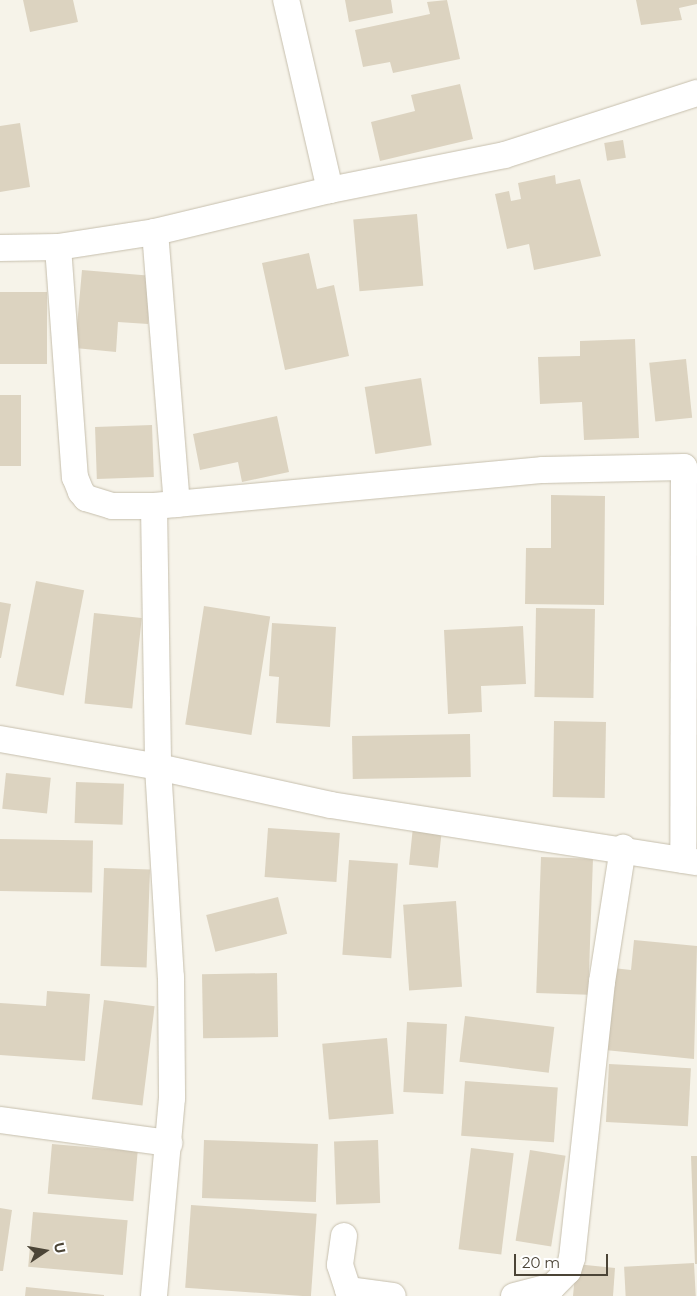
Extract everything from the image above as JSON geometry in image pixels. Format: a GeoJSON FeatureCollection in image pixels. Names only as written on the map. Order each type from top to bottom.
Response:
{"type":"FeatureCollection","features":[{"type":"Feature","properties":{"kind":"street"},"geometry":{"type":"LineString","coordinates":[[286,0],[330,190]]}},
{"type":"Feature","properties":{"kind":"street"},"geometry":{"type":"LineString","coordinates":[[0,248],[58,247],[155,232],[330,190],[505,154],[697,92]]}},
{"type":"Feature","properties":{"kind":"street"},"geometry":{"type":"LineString","coordinates":[[154,1296],[169,1143],[171,977],[158,767],[166,505],[155,232]]}},
{"type":"Feature","properties":{"kind":"street"},"geometry":{"type":"LineString","coordinates":[[0,740],[158,767],[331,805],[623,848],[690,861],[690,466],[543,470],[166,505],[105,505],[81,492],[75,477],[58,247]]}},
{"type":"Feature","properties":{"kind":"street"},"geometry":{"type":"LineString","coordinates":[[514,1296],[553,1286],[568,1271],[572,1258],[602,982],[623,848]]}},
{"type":"Feature","properties":{"kind":"street"},"geometry":{"type":"LineString","coordinates":[[0,1120],[169,1143]]}},
{"type":"Feature","properties":{"kind":"street"},"geometry":{"type":"LineString","coordinates":[[344,1236],[340,1265],[348,1290],[393,1296]]}},
{"type":"Feature","properties":{"kind":"building"},"geometry":{"type":"Polygon","coordinates":[[[23,0],[73,0],[78,22],[30,32],[23,0]]]}},
{"type":"Feature","properties":{"kind":"building"},"geometry":{"type":"Polygon","coordinates":[[[345,0],[391,0],[393,13],[349,22],[345,0]]]}},
{"type":"Feature","properties":{"kind":"building"},"geometry":{"type":"Polygon","coordinates":[[[447,0],[460,59],[393,73],[390,62],[363,67],[355,30],[430,14],[427,2],[447,0]]]}},
{"type":"Feature","properties":{"kind":"building"},"geometry":{"type":"Polygon","coordinates":[[[636,0],[697,0],[697,4],[679,8],[682,20],[641,25],[636,0]]]}},
{"type":"Feature","properties":{"kind":"building"},"geometry":{"type":"Polygon","coordinates":[[[460,84],[473,139],[380,161],[371,122],[415,111],[411,95],[460,84]]]}},
{"type":"Feature","properties":{"kind":"building"},"geometry":{"type":"Polygon","coordinates":[[[20,123],[30,187],[0,192],[0,126],[20,123]]]}},
{"type":"Feature","properties":{"kind":"building"},"geometry":{"type":"Polygon","coordinates":[[[623,140],[626,158],[607,161],[604,143],[623,140]]]}},
{"type":"Feature","properties":{"kind":"building"},"geometry":{"type":"Polygon","coordinates":[[[555,175],[556,184],[580,179],[601,256],[534,270],[529,244],[507,249],[495,194],[509,191],[511,201],[521,199],[518,183],[555,175]]]}},
{"type":"Feature","properties":{"kind":"building"},"geometry":{"type":"Polygon","coordinates":[[[417,214],[423,286],[360,291],[353,220],[417,214]]]}},
{"type":"Feature","properties":{"kind":"building"},"geometry":{"type":"Polygon","coordinates":[[[309,253],[317,289],[334,285],[349,356],[285,370],[262,263],[309,253]]]}},
{"type":"Feature","properties":{"kind":"building"},"geometry":{"type":"Polygon","coordinates":[[[82,270],[153,276],[148,324],[118,322],[116,352],[75,348],[82,270]]]}},
{"type":"Feature","properties":{"kind":"building"},"geometry":{"type":"Polygon","coordinates":[[[0,292],[47,292],[47,364],[0,364],[0,292]]]}},
{"type":"Feature","properties":{"kind":"building"},"geometry":{"type":"Polygon","coordinates":[[[635,339],[639,438],[584,440],[582,402],[540,404],[538,357],[580,356],[580,341],[635,339]]]}},
{"type":"Feature","properties":{"kind":"building"},"geometry":{"type":"Polygon","coordinates":[[[686,359],[692,418],[655,422],[649,363],[686,359]]]}},
{"type":"Feature","properties":{"kind":"building"},"geometry":{"type":"Polygon","coordinates":[[[421,378],[432,445],[375,454],[365,387],[421,378]]]}},
{"type":"Feature","properties":{"kind":"building"},"geometry":{"type":"Polygon","coordinates":[[[0,395],[21,395],[21,466],[0,466],[0,395]]]}},
{"type":"Feature","properties":{"kind":"building"},"geometry":{"type":"Polygon","coordinates":[[[277,416],[289,472],[242,482],[238,462],[200,470],[193,434],[277,416]]]}},
{"type":"Feature","properties":{"kind":"building"},"geometry":{"type":"Polygon","coordinates":[[[152,425],[154,477],[97,479],[95,427],[152,425]]]}},
{"type":"Feature","properties":{"kind":"building"},"geometry":{"type":"Polygon","coordinates":[[[551,495],[605,496],[604,605],[525,604],[526,548],[551,548],[551,495]]]}},
{"type":"Feature","properties":{"kind":"building"},"geometry":{"type":"Polygon","coordinates":[[[36,581],[84,590],[64,695],[16,686],[36,581]]]}},
{"type":"Feature","properties":{"kind":"building"},"geometry":{"type":"Polygon","coordinates":[[[0,602],[11,604],[1,658],[0,658],[0,602]]]}},
{"type":"Feature","properties":{"kind":"building"},"geometry":{"type":"Polygon","coordinates":[[[204,606],[270,616],[251,735],[185,725],[204,606]]]}},
{"type":"Feature","properties":{"kind":"building"},"geometry":{"type":"Polygon","coordinates":[[[536,608],[595,609],[593,698],[534,697],[536,608]]]}},
{"type":"Feature","properties":{"kind":"building"},"geometry":{"type":"Polygon","coordinates":[[[94,613],[142,618],[132,709],[84,704],[94,613]]]}},
{"type":"Feature","properties":{"kind":"building"},"geometry":{"type":"Polygon","coordinates":[[[272,623],[336,627],[330,727],[276,723],[279,677],[269,676],[272,623]]]}},
{"type":"Feature","properties":{"kind":"building"},"geometry":{"type":"Polygon","coordinates":[[[523,626],[526,684],[481,686],[482,712],[448,714],[444,630],[523,626]]]}},
{"type":"Feature","properties":{"kind":"building"},"geometry":{"type":"Polygon","coordinates":[[[554,721],[606,722],[605,798],[553,797],[554,721]]]}},
{"type":"Feature","properties":{"kind":"building"},"geometry":{"type":"Polygon","coordinates":[[[470,734],[471,777],[353,779],[352,736],[470,734]]]}},
{"type":"Feature","properties":{"kind":"building"},"geometry":{"type":"Polygon","coordinates":[[[6,773],[51,778],[47,814],[2,809],[6,773]]]}},
{"type":"Feature","properties":{"kind":"building"},"geometry":{"type":"Polygon","coordinates":[[[76,782],[124,784],[123,825],[75,823],[76,782]]]}},
{"type":"Feature","properties":{"kind":"building"},"geometry":{"type":"Polygon","coordinates":[[[413,827],[442,830],[438,868],[409,865],[413,827]]]}},
{"type":"Feature","properties":{"kind":"building"},"geometry":{"type":"Polygon","coordinates":[[[268,828],[340,833],[336,882],[265,877],[268,828]]]}},
{"type":"Feature","properties":{"kind":"building"},"geometry":{"type":"Polygon","coordinates":[[[0,839],[93,841],[92,893],[0,891],[0,839]]]}},
{"type":"Feature","properties":{"kind":"building"},"geometry":{"type":"Polygon","coordinates":[[[541,857],[593,859],[588,995],[536,993],[541,857]]]}},
{"type":"Feature","properties":{"kind":"building"},"geometry":{"type":"Polygon","coordinates":[[[349,860],[398,863],[391,958],[342,955],[349,860]]]}},
{"type":"Feature","properties":{"kind":"building"},"geometry":{"type":"Polygon","coordinates":[[[104,868],[150,870],[147,968],[101,966],[104,868]]]}},
{"type":"Feature","properties":{"kind":"building"},"geometry":{"type":"Polygon","coordinates":[[[278,897],[287,934],[215,952],[206,915],[278,897]]]}},
{"type":"Feature","properties":{"kind":"building"},"geometry":{"type":"Polygon","coordinates":[[[456,901],[462,987],[409,990],[403,905],[456,901]]]}},
{"type":"Feature","properties":{"kind":"building"},"geometry":{"type":"Polygon","coordinates":[[[634,940],[697,946],[694,1059],[605,1050],[613,968],[631,970],[634,940]]]}},
{"type":"Feature","properties":{"kind":"building"},"geometry":{"type":"Polygon","coordinates":[[[277,973],[278,1037],[203,1038],[202,974],[277,973]]]}},
{"type":"Feature","properties":{"kind":"building"},"geometry":{"type":"Polygon","coordinates":[[[47,991],[90,994],[85,1061],[0,1055],[0,1003],[46,1006],[47,991]]]}},
{"type":"Feature","properties":{"kind":"building"},"geometry":{"type":"Polygon","coordinates":[[[104,1000],[155,1006],[142,1105],[92,1099],[104,1000]]]}},
{"type":"Feature","properties":{"kind":"building"},"geometry":{"type":"Polygon","coordinates":[[[465,1016],[554,1027],[549,1073],[459,1062],[465,1016]]]}},
{"type":"Feature","properties":{"kind":"building"},"geometry":{"type":"Polygon","coordinates":[[[407,1022],[447,1024],[443,1094],[403,1092],[407,1022]]]}},
{"type":"Feature","properties":{"kind":"building"},"geometry":{"type":"Polygon","coordinates":[[[387,1038],[394,1114],[329,1119],[322,1044],[387,1038]]]}},
{"type":"Feature","properties":{"kind":"building"},"geometry":{"type":"Polygon","coordinates":[[[609,1064],[691,1068],[688,1126],[606,1122],[609,1064]]]}},
{"type":"Feature","properties":{"kind":"building"},"geometry":{"type":"Polygon","coordinates":[[[465,1081],[558,1087],[554,1142],[461,1136],[465,1081]]]}},
{"type":"Feature","properties":{"kind":"building"},"geometry":{"type":"Polygon","coordinates":[[[204,1140],[318,1144],[316,1202],[202,1198],[204,1140]]]}},
{"type":"Feature","properties":{"kind":"building"},"geometry":{"type":"Polygon","coordinates":[[[378,1140],[380,1203],[336,1204],[334,1142],[378,1140]]]}},
{"type":"Feature","properties":{"kind":"building"},"geometry":{"type":"Polygon","coordinates":[[[52,1144],[138,1151],[133,1201],[48,1194],[52,1144]]]}},
{"type":"Feature","properties":{"kind":"building"},"geometry":{"type":"Polygon","coordinates":[[[471,1148],[514,1153],[501,1254],[459,1249],[471,1148]]]}},
{"type":"Feature","properties":{"kind":"building"},"geometry":{"type":"Polygon","coordinates":[[[530,1150],[566,1156],[551,1246],[516,1241],[530,1150]]]}},
{"type":"Feature","properties":{"kind":"building"},"geometry":{"type":"Polygon","coordinates":[[[691,1156],[697,1156],[697,1264],[695,1264],[691,1156]]]}},
{"type":"Feature","properties":{"kind":"building"},"geometry":{"type":"Polygon","coordinates":[[[191,1205],[317,1214],[311,1296],[185,1288],[191,1205]]]}},
{"type":"Feature","properties":{"kind":"building"},"geometry":{"type":"Polygon","coordinates":[[[0,1208],[12,1210],[3,1271],[0,1271],[0,1208]]]}},
{"type":"Feature","properties":{"kind":"building"},"geometry":{"type":"Polygon","coordinates":[[[33,1212],[128,1220],[123,1275],[28,1267],[33,1212]]]}},
{"type":"Feature","properties":{"kind":"building"},"geometry":{"type":"Polygon","coordinates":[[[694,1263],[696,1296],[626,1296],[624,1267],[694,1263]]]}},
{"type":"Feature","properties":{"kind":"building"},"geometry":{"type":"Polygon","coordinates":[[[576,1264],[615,1268],[613,1296],[573,1296],[576,1264]]]}},
{"type":"Feature","properties":{"kind":"building"},"geometry":{"type":"Polygon","coordinates":[[[26,1287],[104,1295],[104,1296],[25,1296],[26,1287]]]}}]}
